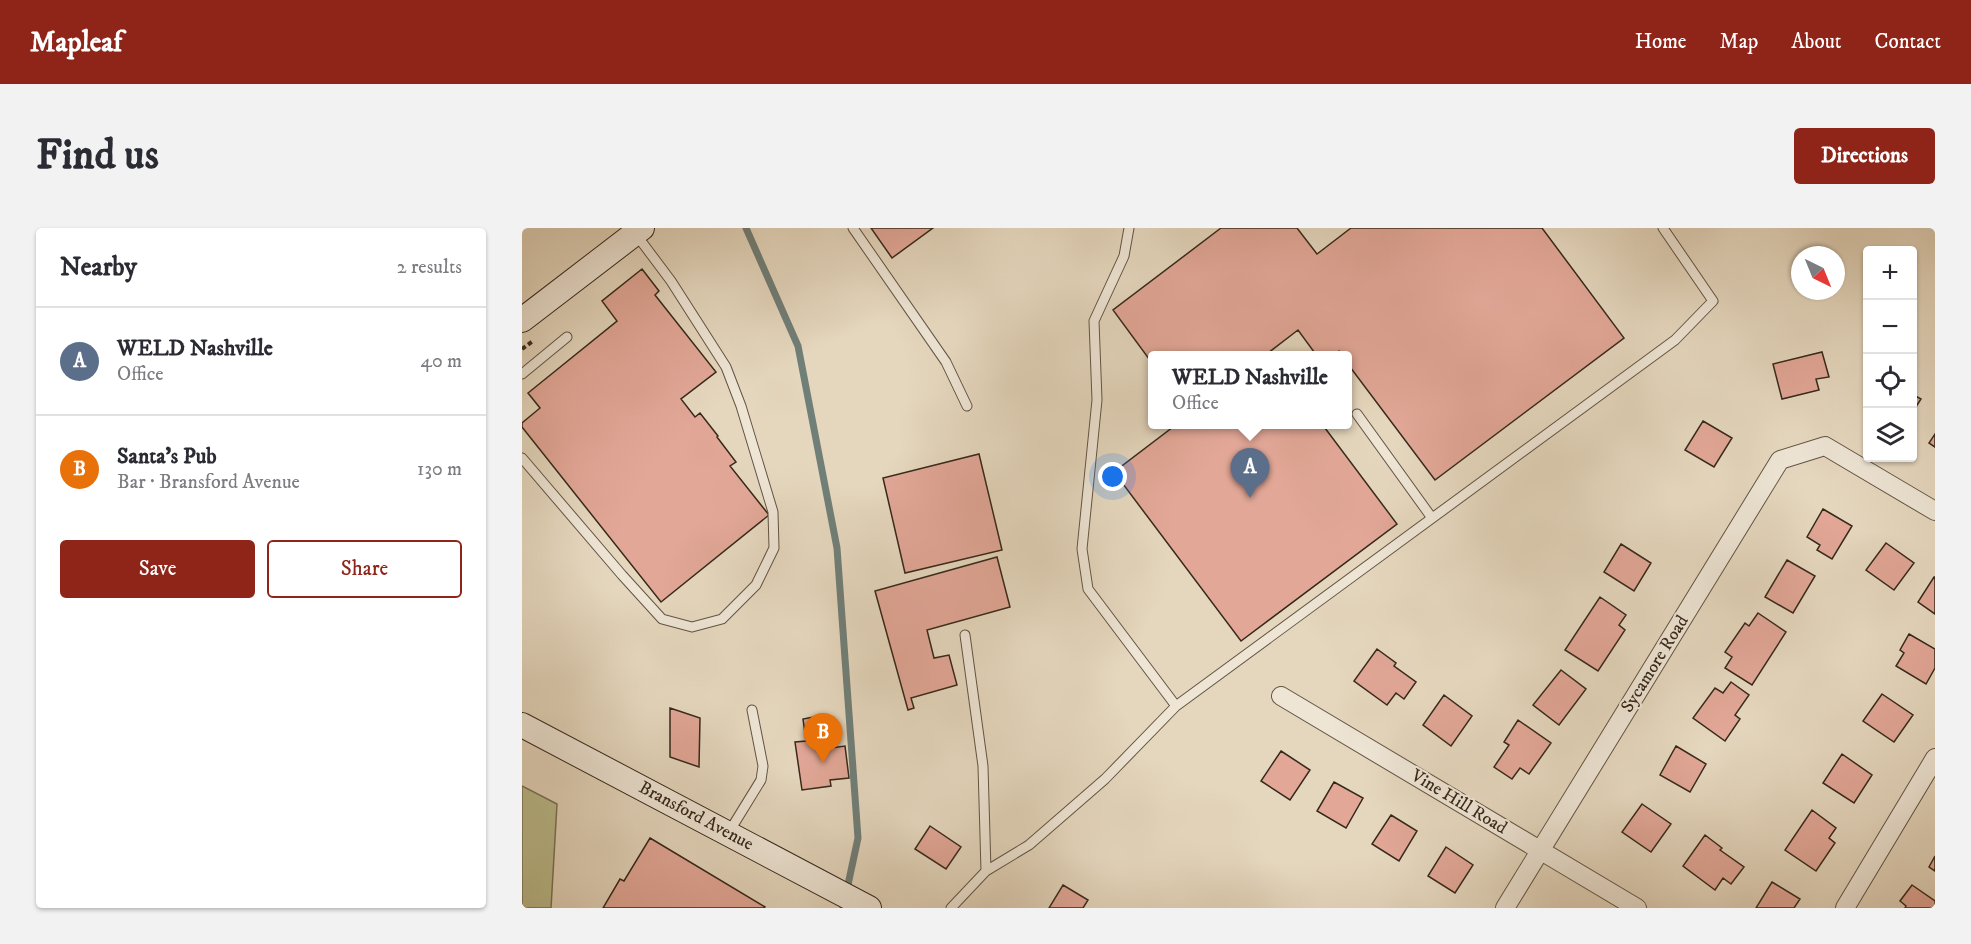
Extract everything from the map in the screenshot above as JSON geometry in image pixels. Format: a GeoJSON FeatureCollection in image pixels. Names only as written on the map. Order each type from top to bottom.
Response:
{"type":"FeatureCollection","features":[{"type":"Feature","properties":{"kind":"main road"},"geometry":{"type":"LineString","coordinates":[[522,320],[636,230]]}},
{"type":"Feature","properties":{"kind":"main road","name":"Bransford Avenue"},"geometry":{"type":"LineString","coordinates":[[522,725],[869,908]]}},
{"type":"Feature","properties":{"kind":"street","name":"Sycamore Road"},"geometry":{"type":"LineString","coordinates":[[1505,908],[1780,460],[1824,446],[1935,511]]}},
{"type":"Feature","properties":{"kind":"street","name":"Vine Hill Road"},"geometry":{"type":"LineString","coordinates":[[1281,696],[1637,908]]}},
{"type":"Feature","properties":{"kind":"street"},"geometry":{"type":"LineString","coordinates":[[1845,908],[1935,758]]}},
{"type":"Feature","properties":{"kind":"lane"},"geometry":{"type":"LineString","coordinates":[[853,228],[946,362],[967,406]]}},
{"type":"Feature","properties":{"kind":"lane"},"geometry":{"type":"LineString","coordinates":[[1129,228],[1124,256],[1094,321],[1097,400],[1082,549],[1088,589],[1176,706]]}},
{"type":"Feature","properties":{"kind":"lane"},"geometry":{"type":"LineString","coordinates":[[951,908],[986,871],[1029,845],[1097,786],[1176,706],[1675,340],[1713,302],[1663,228]]}},
{"type":"Feature","properties":{"kind":"lane"},"geometry":{"type":"LineString","coordinates":[[522,459],[662,619],[692,627],[722,619],[756,585],[774,548],[773,512],[741,406],[726,367],[636,230]]}},
{"type":"Feature","properties":{"kind":"lane"},"geometry":{"type":"LineString","coordinates":[[522,374],[567,338]]}},
{"type":"Feature","properties":{"kind":"lane"},"geometry":{"type":"LineString","coordinates":[[1357,414],[1432,518]]}},
{"type":"Feature","properties":{"kind":"lane"},"geometry":{"type":"LineString","coordinates":[[965,635],[982,766],[986,871]]}},
{"type":"Feature","properties":{"kind":"lane"},"geometry":{"type":"LineString","coordinates":[[728,833],[761,780],[763,766],[752,710]]}},
{"type":"Feature","properties":{"kind":"green space"},"geometry":{"type":"Polygon","coordinates":[[[522,786],[557,804],[551,908],[522,908],[522,786]]]}},
{"type":"Feature","properties":{"kind":"building"},"geometry":{"type":"Polygon","coordinates":[[[871,228],[933,228],[892,258],[871,228]]]}},
{"type":"Feature","properties":{"kind":"building"},"geometry":{"type":"Polygon","coordinates":[[[1221,228],[1297,228],[1317,254],[1351,228],[1542,228],[1624,338],[1435,480],[1352,370],[1352,351],[1313,351],[1298,330],[1271,351],[1148,351],[1148,358],[1113,310],[1221,228]]]}},
{"type":"Feature","properties":{"kind":"building"},"geometry":{"type":"Polygon","coordinates":[[[642,269],[659,291],[655,295],[716,372],[681,399],[695,417],[700,413],[718,436],[736,462],[730,466],[769,515],[661,602],[522,427],[522,423],[540,408],[528,393],[617,321],[602,301],[642,269]]]}},
{"type":"Feature","properties":{"kind":"building"},"geometry":{"type":"Polygon","coordinates":[[[1822,352],[1829,377],[1816,379],[1819,390],[1782,399],[1773,364],[1822,352]]]}},
{"type":"Feature","properties":{"kind":"building"},"geometry":{"type":"Polygon","coordinates":[[[1703,421],[1732,438],[1714,467],[1685,450],[1703,421]]]}},
{"type":"Feature","properties":{"kind":"building"},"geometry":{"type":"Polygon","coordinates":[[[1170,429],[1326,429],[1397,524],[1241,641],[1114,472],[1170,429]]]}},
{"type":"Feature","properties":{"kind":"building"},"geometry":{"type":"Polygon","coordinates":[[[1935,434],[1935,447],[1929,443],[1935,434]]]}},
{"type":"Feature","properties":{"kind":"building"},"geometry":{"type":"Polygon","coordinates":[[[979,454],[1002,550],[905,573],[883,478],[979,454]]]}},
{"type":"Feature","properties":{"kind":"building"},"geometry":{"type":"Polygon","coordinates":[[[1823,509],[1852,526],[1832,559],[1817,550],[1820,545],[1807,537],[1823,509]]]}},
{"type":"Feature","properties":{"kind":"building"},"geometry":{"type":"Polygon","coordinates":[[[1886,543],[1914,563],[1894,590],[1866,570],[1886,543]]]}},
{"type":"Feature","properties":{"kind":"building"},"geometry":{"type":"Polygon","coordinates":[[[1621,544],[1651,563],[1634,591],[1604,572],[1621,544]]]}},
{"type":"Feature","properties":{"kind":"building"},"geometry":{"type":"Polygon","coordinates":[[[997,557],[1010,607],[927,630],[934,658],[949,655],[957,685],[911,698],[914,708],[908,710],[875,591],[997,557]]]}},
{"type":"Feature","properties":{"kind":"building"},"geometry":{"type":"Polygon","coordinates":[[[1787,560],[1815,576],[1793,613],[1765,597],[1787,560]]]}},
{"type":"Feature","properties":{"kind":"building"},"geometry":{"type":"Polygon","coordinates":[[[1935,577],[1935,614],[1918,602],[1935,577]]]}},
{"type":"Feature","properties":{"kind":"building"},"geometry":{"type":"Polygon","coordinates":[[[1600,597],[1626,615],[1619,625],[1625,630],[1598,671],[1565,650],[1600,597]]]}},
{"type":"Feature","properties":{"kind":"building"},"geometry":{"type":"Polygon","coordinates":[[[1758,613],[1786,632],[1752,685],[1725,668],[1732,657],[1725,652],[1745,623],[1749,626],[1758,613]]]}},
{"type":"Feature","properties":{"kind":"building"},"geometry":{"type":"Polygon","coordinates":[[[1909,634],[1935,649],[1935,668],[1926,684],[1896,666],[1904,653],[1900,650],[1909,634]]]}},
{"type":"Feature","properties":{"kind":"building"},"geometry":{"type":"Polygon","coordinates":[[[1377,649],[1396,663],[1394,666],[1416,682],[1404,699],[1396,693],[1387,705],[1354,681],[1377,649]]]}},
{"type":"Feature","properties":{"kind":"building"},"geometry":{"type":"Polygon","coordinates":[[[1561,670],[1586,689],[1559,725],[1533,705],[1561,670]]]}},
{"type":"Feature","properties":{"kind":"building"},"geometry":{"type":"Polygon","coordinates":[[[1731,682],[1749,695],[1735,715],[1740,719],[1725,741],[1693,718],[1715,688],[1723,693],[1731,682]]]}},
{"type":"Feature","properties":{"kind":"building"},"geometry":{"type":"Polygon","coordinates":[[[1882,694],[1913,715],[1894,742],[1863,721],[1882,694]]]}},
{"type":"Feature","properties":{"kind":"building"},"geometry":{"type":"Polygon","coordinates":[[[1444,695],[1472,716],[1451,746],[1423,725],[1444,695]]]}},
{"type":"Feature","properties":{"kind":"building"},"geometry":{"type":"Polygon","coordinates":[[[670,708],[700,718],[699,767],[670,757],[670,708]]]}},
{"type":"Feature","properties":{"kind":"building"},"geometry":{"type":"Polygon","coordinates":[[[814,717],[818,743],[831,742],[831,748],[845,746],[849,778],[830,780],[831,786],[802,790],[795,742],[806,741],[803,719],[814,717]]]}},
{"type":"Feature","properties":{"kind":"building"},"geometry":{"type":"Polygon","coordinates":[[[1518,720],[1551,743],[1529,774],[1520,768],[1512,779],[1494,767],[1509,745],[1504,742],[1518,720]]]}},
{"type":"Feature","properties":{"kind":"building"},"geometry":{"type":"Polygon","coordinates":[[[1676,746],[1706,764],[1690,792],[1660,775],[1676,746]]]}},
{"type":"Feature","properties":{"kind":"building"},"geometry":{"type":"Polygon","coordinates":[[[1281,751],[1310,770],[1290,800],[1261,781],[1281,751]]]}},
{"type":"Feature","properties":{"kind":"building"},"geometry":{"type":"Polygon","coordinates":[[[1842,754],[1872,775],[1854,803],[1823,783],[1842,754]]]}},
{"type":"Feature","properties":{"kind":"building"},"geometry":{"type":"Polygon","coordinates":[[[1334,782],[1363,798],[1346,828],[1317,811],[1334,782]]]}},
{"type":"Feature","properties":{"kind":"building"},"geometry":{"type":"Polygon","coordinates":[[[1642,804],[1671,824],[1651,852],[1622,832],[1642,804]]]}},
{"type":"Feature","properties":{"kind":"building"},"geometry":{"type":"Polygon","coordinates":[[[1812,810],[1836,828],[1829,838],[1835,843],[1816,871],[1785,850],[1812,810]]]}},
{"type":"Feature","properties":{"kind":"building"},"geometry":{"type":"Polygon","coordinates":[[[1391,815],[1417,831],[1399,861],[1372,844],[1391,815]]]}},
{"type":"Feature","properties":{"kind":"building"},"geometry":{"type":"Polygon","coordinates":[[[930,826],[961,847],[946,869],[915,849],[930,826]]]}},
{"type":"Feature","properties":{"kind":"building"},"geometry":{"type":"Polygon","coordinates":[[[1705,835],[1722,848],[1720,850],[1744,867],[1731,884],[1723,878],[1715,890],[1683,866],[1705,835]]]}},
{"type":"Feature","properties":{"kind":"building"},"geometry":{"type":"Polygon","coordinates":[[[650,838],[765,907],[603,908],[620,879],[624,881],[650,838]]]}},
{"type":"Feature","properties":{"kind":"building"},"geometry":{"type":"Polygon","coordinates":[[[1446,847],[1473,865],[1455,893],[1428,876],[1446,847]]]}},
{"type":"Feature","properties":{"kind":"building"},"geometry":{"type":"Polygon","coordinates":[[[1935,856],[1935,871],[1929,867],[1935,856]]]}},
{"type":"Feature","properties":{"kind":"building"},"geometry":{"type":"Polygon","coordinates":[[[1772,882],[1800,899],[1794,908],[1756,908],[1772,882]]]}},
{"type":"Feature","properties":{"kind":"building"},"geometry":{"type":"Polygon","coordinates":[[[1063,885],[1088,900],[1083,908],[1049,908],[1063,885]]]}},
{"type":"Feature","properties":{"kind":"building"},"geometry":{"type":"Polygon","coordinates":[[[1912,885],[1935,901],[1935,908],[1905,908],[1906,906],[1900,901],[1912,885]]]}},
{"type":"Feature","properties":{"kind":"waterway"},"geometry":{"type":"LineString","coordinates":[[746,228],[798,346],[837,548],[858,838],[843,908]]}},
{"type":"Feature","properties":{"kind":"place","name":"WELD Nashville"},"geometry":{"type":"Point","coordinates":[1250,498]}},
{"type":"Feature","properties":{"kind":"place","name":"Santa's Pub"},"geometry":{"type":"Point","coordinates":[823,763]}}]}
